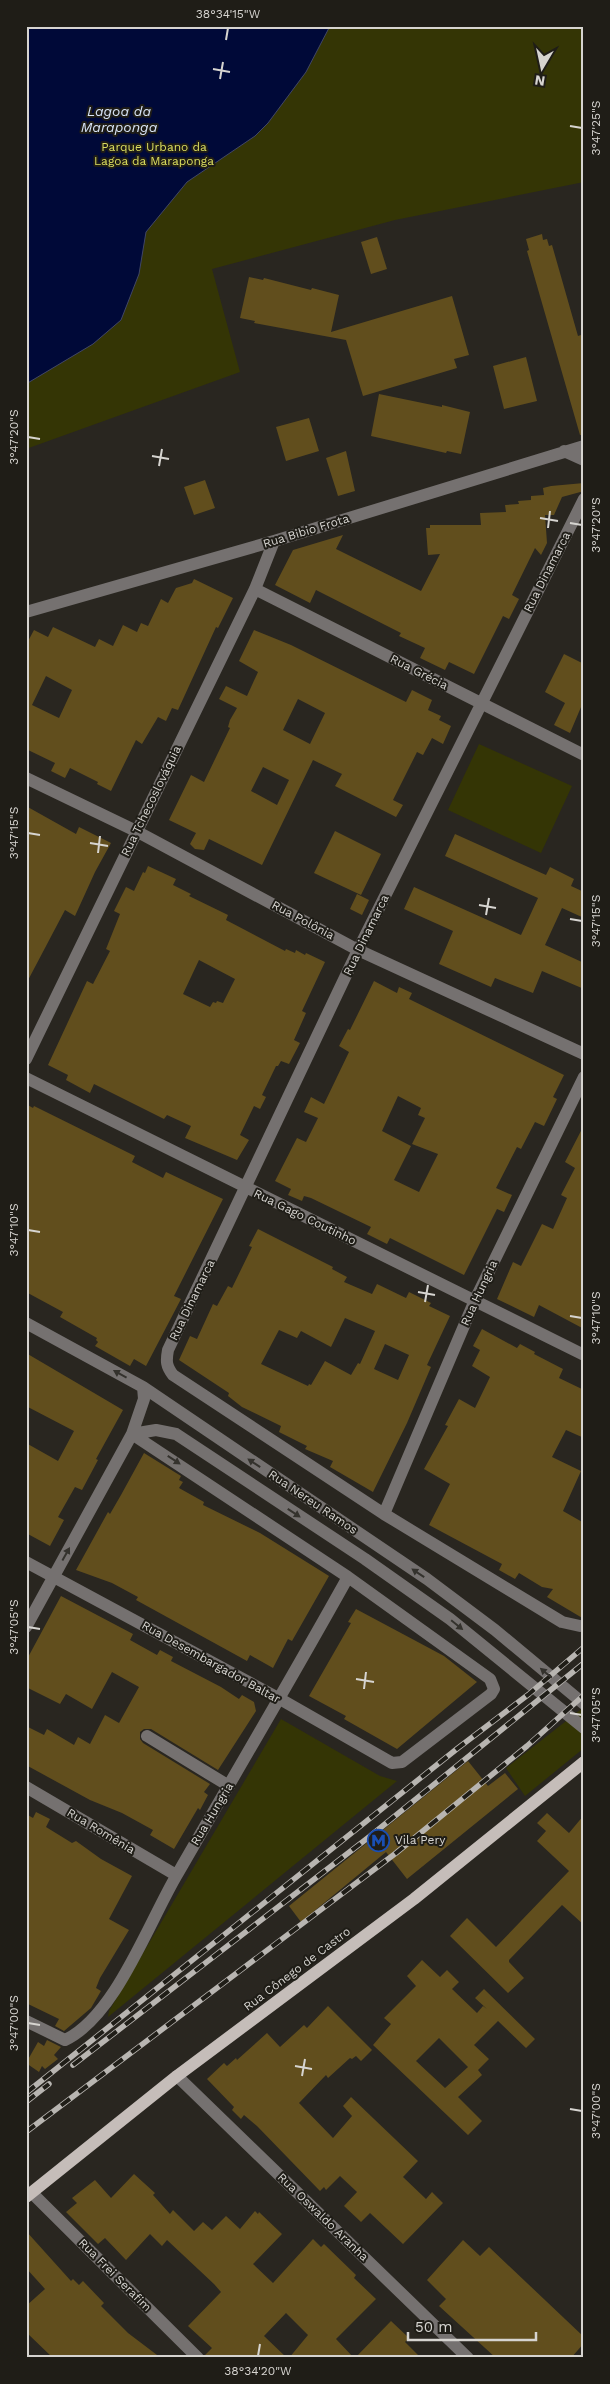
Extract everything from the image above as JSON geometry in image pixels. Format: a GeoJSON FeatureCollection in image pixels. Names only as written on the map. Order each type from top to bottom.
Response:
{"type":"FeatureCollection","features":[{"type":"Feature","properties":{"kind":"main road","name":"Rua Cônego de Castro"},"geometry":{"type":"LineString","coordinates":[[29,2195],[177,2076],[414,1899],[584,1762]]}},
{"type":"Feature","properties":{"kind":"street","name":"Rua Bibio Frota"},"geometry":{"type":"LineString","coordinates":[[26,612],[274,541],[584,446]]}},
{"type":"Feature","properties":{"kind":"street"},"geometry":{"type":"LineString","coordinates":[[564,451],[584,460]]}},
{"type":"Feature","properties":{"kind":"street","name":"Rua Dinamarca"},"geometry":{"type":"LineString","coordinates":[[384,1514],[173,1375],[166,1360],[168,1350],[247,1189],[358,950],[584,499]]}},
{"type":"Feature","properties":{"kind":"street","name":"Rua Tchecoslováquia"},"geometry":{"type":"LineString","coordinates":[[26,1059],[255,589],[274,541]]}},
{"type":"Feature","properties":{"kind":"street","name":"Rua Grécia"},"geometry":{"type":"LineString","coordinates":[[255,589],[584,755]]}},
{"type":"Feature","properties":{"kind":"street","name":"Rua Polônia"},"geometry":{"type":"LineString","coordinates":[[26,778],[136,831],[358,950],[584,1054]]}},
{"type":"Feature","properties":{"kind":"street","name":"Rua Hungria"},"geometry":{"type":"LineString","coordinates":[[384,1514],[475,1300],[584,1077]]}},
{"type":"Feature","properties":{"kind":"street","name":"Rua Gago Coutinho"},"geometry":{"type":"LineString","coordinates":[[26,1078],[584,1355]]}},
{"type":"Feature","properties":{"kind":"street","name":"Rua Nereu Ramos"},"geometry":{"type":"LineString","coordinates":[[26,1323],[144,1387],[427,1579],[495,1630],[584,1704]]}},
{"type":"Feature","properties":{"kind":"street"},"geometry":{"type":"LineString","coordinates":[[26,1627],[132,1434],[144,1399],[144,1387]]}},
{"type":"Feature","properties":{"kind":"street","name":"Rua Nereu Ramos"},"geometry":{"type":"LineString","coordinates":[[132,1434],[156,1430],[172,1432],[181,1437],[365,1559],[450,1619],[584,1728]]}},
{"type":"Feature","properties":{"kind":"street"},"geometry":{"type":"LineString","coordinates":[[132,1434],[348,1576]]}},
{"type":"Feature","properties":{"kind":"street"},"geometry":{"type":"LineString","coordinates":[[384,1514],[562,1622],[580,1626]]}},
{"type":"Feature","properties":{"kind":"street","name":"Rua Desembargador Baltar"},"geometry":{"type":"LineString","coordinates":[[26,1562],[280,1699],[395,1764],[402,1762],[491,1694],[494,1689],[490,1679],[348,1576]]}},
{"type":"Feature","properties":{"kind":"street","name":"Rua Hungria"},"geometry":{"type":"LineString","coordinates":[[26,2021],[66,2040],[79,2034],[90,2024],[112,1992],[176,1875],[280,1699],[348,1576]]}},
{"type":"Feature","properties":{"kind":"street"},"geometry":{"type":"LineString","coordinates":[[147,1736],[229,1786]]}},
{"type":"Feature","properties":{"kind":"street","name":"Rua Romênia"},"geometry":{"type":"LineString","coordinates":[[26,1787],[176,1875]]}},
{"type":"Feature","properties":{"kind":"street","name":"Rua Oswaldo Aranha"},"geometry":{"type":"LineString","coordinates":[[177,2076],[468,2358]]}},
{"type":"Feature","properties":{"kind":"street","name":"Rua Frei Serafim"},"geometry":{"type":"LineString","coordinates":[[29,2195],[198,2358]]}},
{"type":"Feature","properties":{"kind":"green space","name":"Parque Urbano da Lagoa da Maraponga"},"geometry":{"type":"Polygon","coordinates":[[[26,26],[584,26],[584,182],[395,220],[212,269],[240,372],[26,449],[26,26]]]}},
{"type":"Feature","properties":{"kind":"green space"},"geometry":{"type":"Polygon","coordinates":[[[479,744],[572,786],[541,853],[448,810],[479,744]]]}},
{"type":"Feature","properties":{"kind":"green space"},"geometry":{"type":"Polygon","coordinates":[[[584,1707],[584,1748],[525,1796],[506,1768],[584,1707]]]}},
{"type":"Feature","properties":{"kind":"green space"},"geometry":{"type":"Polygon","coordinates":[[[281,1719],[380,1776],[397,1781],[108,2017],[109,2011],[281,1719]]]}},
{"type":"Feature","properties":{"kind":"water","name":"Lagoa da Maraponga"},"geometry":{"type":"Polygon","coordinates":[[[26,26],[330,26],[306,72],[268,123],[255,136],[187,182],[146,232],[139,274],[121,320],[93,344],[26,384],[26,26]]]}},
{"type":"Feature","properties":{"kind":"building"},"geometry":{"type":"Polygon","coordinates":[[[542,234],[543,240],[547,239],[549,246],[552,245],[578,336],[584,334],[584,435],[580,435],[527,251],[529,250],[526,239],[542,234]]]}},
{"type":"Feature","properties":{"kind":"building"},"geometry":{"type":"Polygon","coordinates":[[[377,237],[387,269],[371,274],[361,242],[377,237]]]}},
{"type":"Feature","properties":{"kind":"building"},"geometry":{"type":"Polygon","coordinates":[[[249,277],[263,280],[264,278],[339,295],[331,332],[452,296],[469,355],[454,359],[457,368],[363,396],[346,340],[254,323],[255,321],[240,318],[249,277]]]}},
{"type":"Feature","properties":{"kind":"building"},"geometry":{"type":"Polygon","coordinates":[[[526,357],[537,401],[504,409],[493,366],[526,357]]]}},
{"type":"Feature","properties":{"kind":"building"},"geometry":{"type":"Polygon","coordinates":[[[379,394],[470,412],[461,454],[447,451],[446,453],[371,436],[379,394]]]}},
{"type":"Feature","properties":{"kind":"building"},"geometry":{"type":"Polygon","coordinates":[[[309,418],[319,451],[286,461],[276,427],[309,418]]]}},
{"type":"Feature","properties":{"kind":"building"},"geometry":{"type":"Polygon","coordinates":[[[346,451],[355,491],[338,496],[326,458],[346,451]]]}},
{"type":"Feature","properties":{"kind":"building"},"geometry":{"type":"Polygon","coordinates":[[[205,480],[215,508],[194,515],[184,487],[205,480]]]}},
{"type":"Feature","properties":{"kind":"building"},"geometry":{"type":"Polygon","coordinates":[[[584,483],[584,491],[562,497],[554,515],[545,515],[547,543],[541,555],[535,548],[512,595],[519,599],[509,619],[503,616],[474,674],[449,662],[445,670],[420,658],[425,648],[399,636],[401,633],[316,590],[310,603],[275,585],[293,550],[343,535],[336,549],[421,591],[440,554],[428,555],[426,528],[430,528],[430,525],[481,525],[480,513],[506,512],[505,505],[519,504],[518,501],[531,500],[531,496],[544,495],[543,488],[584,483]]]}},
{"type":"Feature","properties":{"kind":"building"},"geometry":{"type":"Polygon","coordinates":[[[194,579],[233,598],[218,628],[216,627],[178,710],[172,708],[166,721],[158,717],[142,744],[136,740],[111,791],[70,768],[65,778],[51,771],[55,763],[26,749],[26,645],[34,630],[48,637],[53,627],[95,647],[99,639],[113,646],[123,625],[137,632],[141,623],[148,626],[161,599],[168,603],[176,588],[192,583],[194,579]],[[46,676],[32,705],[59,718],[72,690],[46,676]]]}},
{"type":"Feature","properties":{"kind":"building"},"geometry":{"type":"Polygon","coordinates":[[[254,630],[291,645],[406,702],[412,690],[432,700],[428,710],[441,716],[439,720],[451,726],[443,744],[432,738],[423,755],[417,752],[393,800],[403,805],[396,817],[335,786],[342,774],[313,760],[262,865],[209,839],[204,850],[195,849],[190,844],[196,833],[169,820],[191,775],[204,782],[230,728],[228,727],[230,720],[237,708],[219,699],[226,686],[247,696],[258,672],[239,661],[254,630]],[[298,699],[283,730],[310,744],[325,713],[298,699]],[[263,767],[251,791],[277,805],[289,780],[263,767]]]}},
{"type":"Feature","properties":{"kind":"building"},"geometry":{"type":"Polygon","coordinates":[[[564,654],[584,664],[584,700],[570,733],[554,725],[565,703],[545,692],[564,654]]]}},
{"type":"Feature","properties":{"kind":"building"},"geometry":{"type":"Polygon","coordinates":[[[26,806],[76,834],[79,827],[111,843],[95,872],[75,916],[65,910],[26,984],[26,806]]]}},
{"type":"Feature","properties":{"kind":"building"},"geometry":{"type":"Polygon","coordinates":[[[335,831],[381,854],[361,895],[314,873],[335,831]]]}},
{"type":"Feature","properties":{"kind":"building"},"geometry":{"type":"Polygon","coordinates":[[[455,834],[546,875],[550,867],[574,879],[571,886],[584,892],[584,918],[562,908],[545,945],[584,963],[584,989],[542,971],[533,993],[495,978],[491,987],[439,964],[453,931],[404,909],[414,887],[521,935],[538,898],[445,856],[455,834]]]}},
{"type":"Feature","properties":{"kind":"building"},"geometry":{"type":"Polygon","coordinates":[[[148,866],[176,879],[173,885],[191,894],[189,896],[228,915],[226,920],[285,951],[286,949],[295,953],[296,950],[325,962],[302,1011],[306,1013],[294,1040],[300,1043],[289,1064],[281,1061],[276,1066],[262,1095],[266,1097],[260,1109],[254,1106],[240,1135],[249,1140],[237,1160],[185,1138],[191,1126],[167,1115],[164,1119],[94,1084],[90,1093],[66,1080],[68,1075],[48,1065],[87,981],[93,984],[110,951],[106,949],[120,914],[114,911],[126,887],[134,891],[143,872],[145,873],[148,866]],[[199,960],[183,994],[210,1007],[213,1002],[223,1003],[235,979],[199,960]]]}},
{"type":"Feature","properties":{"kind":"building"},"geometry":{"type":"Polygon","coordinates":[[[357,894],[369,900],[362,915],[350,909],[357,894]]]}},
{"type":"Feature","properties":{"kind":"building"},"geometry":{"type":"Polygon","coordinates":[[[374,981],[397,993],[399,987],[412,993],[409,999],[564,1075],[553,1097],[557,1099],[544,1126],[535,1122],[521,1149],[517,1147],[496,1188],[512,1195],[504,1212],[497,1209],[464,1275],[390,1238],[387,1244],[367,1234],[371,1227],[311,1198],[304,1196],[302,1201],[288,1195],[291,1189],[275,1181],[297,1138],[306,1142],[318,1118],[304,1112],[311,1097],[324,1104],[349,1052],[339,1046],[348,1029],[350,1030],[374,981]],[[398,1096],[382,1131],[411,1146],[394,1180],[419,1192],[438,1154],[412,1144],[425,1118],[418,1115],[421,1108],[398,1096]]]}},
{"type":"Feature","properties":{"kind":"building"},"geometry":{"type":"Polygon","coordinates":[[[26,1104],[33,1108],[34,1106],[135,1156],[132,1162],[163,1178],[166,1172],[223,1199],[174,1296],[181,1299],[146,1366],[134,1359],[130,1366],[95,1346],[98,1342],[97,1338],[60,1317],[63,1312],[26,1292],[26,1104]]]}},
{"type":"Feature","properties":{"kind":"building"},"geometry":{"type":"Polygon","coordinates":[[[584,1125],[584,1329],[539,1305],[534,1317],[497,1299],[513,1262],[521,1266],[542,1224],[553,1229],[567,1198],[561,1195],[575,1168],[565,1162],[584,1125]]]}},
{"type":"Feature","properties":{"kind":"building"},"geometry":{"type":"Polygon","coordinates":[[[258,1229],[333,1267],[332,1269],[347,1277],[344,1282],[372,1294],[377,1284],[406,1298],[409,1292],[431,1303],[429,1306],[450,1316],[427,1365],[431,1367],[407,1423],[373,1492],[330,1467],[333,1461],[305,1449],[307,1446],[279,1432],[281,1426],[242,1407],[228,1396],[229,1393],[179,1360],[190,1336],[197,1339],[213,1304],[217,1306],[228,1286],[232,1288],[252,1247],[249,1246],[258,1229]],[[345,1318],[331,1347],[301,1331],[297,1338],[279,1330],[261,1364],[308,1386],[309,1384],[311,1385],[325,1361],[351,1375],[358,1363],[360,1364],[375,1331],[345,1318]],[[385,1344],[374,1369],[398,1380],[409,1355],[385,1344]]]}},
{"type":"Feature","properties":{"kind":"building"},"geometry":{"type":"Polygon","coordinates":[[[482,1329],[517,1348],[520,1344],[535,1352],[534,1354],[563,1369],[559,1378],[584,1390],[584,1438],[566,1430],[552,1457],[581,1471],[563,1511],[584,1523],[584,1619],[547,1597],[553,1589],[542,1587],[519,1573],[515,1579],[499,1570],[502,1564],[429,1525],[450,1484],[424,1469],[448,1426],[445,1425],[459,1399],[475,1408],[490,1377],[472,1366],[480,1350],[473,1346],[482,1329]]]}},
{"type":"Feature","properties":{"kind":"building"},"geometry":{"type":"Polygon","coordinates":[[[26,1353],[123,1410],[96,1459],[98,1460],[82,1490],[75,1487],[58,1517],[64,1520],[50,1546],[26,1533],[26,1443],[58,1461],[74,1431],[26,1406],[26,1353]]]}},
{"type":"Feature","properties":{"kind":"building"},"geometry":{"type":"Polygon","coordinates":[[[144,1453],[181,1476],[179,1480],[183,1482],[179,1488],[204,1502],[203,1505],[260,1533],[329,1576],[292,1641],[288,1639],[273,1668],[250,1655],[247,1661],[136,1600],[138,1597],[112,1583],[76,1570],[144,1453]]]}},
{"type":"Feature","properties":{"kind":"building"},"geometry":{"type":"Polygon","coordinates":[[[61,1596],[133,1634],[130,1640],[157,1655],[160,1650],[173,1657],[171,1661],[221,1687],[239,1699],[242,1695],[254,1702],[256,1711],[218,1770],[151,1729],[144,1729],[140,1732],[140,1739],[143,1743],[210,1784],[204,1792],[208,1795],[200,1810],[198,1808],[174,1849],[150,1835],[153,1830],[122,1813],[90,1800],[26,1765],[26,1726],[44,1735],[47,1729],[74,1745],[78,1737],[90,1744],[105,1715],[119,1723],[139,1687],[112,1672],[92,1709],[66,1694],[60,1704],[26,1687],[26,1661],[61,1596]]]}},
{"type":"Feature","properties":{"kind":"building"},"geometry":{"type":"Polygon","coordinates":[[[356,1609],[444,1656],[477,1682],[397,1749],[344,1719],[346,1716],[309,1696],[351,1623],[348,1622],[356,1609]]]}},
{"type":"Feature","properties":{"kind":"building"},"geometry":{"type":"Polygon","coordinates":[[[468,1761],[488,1786],[505,1773],[518,1789],[407,1879],[386,1852],[301,1922],[289,1906],[468,1761]]]}},
{"type":"Feature","properties":{"kind":"building"},"geometry":{"type":"Polygon","coordinates":[[[36,1812],[50,1819],[46,1827],[72,1843],[76,1841],[101,1859],[132,1876],[109,1919],[129,1930],[100,1978],[96,1988],[101,1991],[91,2008],[64,2031],[55,2026],[59,2019],[26,2003],[26,1814],[33,1818],[36,1812]]]}},
{"type":"Feature","properties":{"kind":"building"},"geometry":{"type":"Polygon","coordinates":[[[547,1813],[569,1833],[584,1815],[584,1925],[562,1905],[509,1960],[524,1978],[508,1993],[450,1936],[467,1918],[496,1947],[569,1871],[537,1841],[546,1831],[537,1823],[547,1813]]]}},
{"type":"Feature","properties":{"kind":"building"},"geometry":{"type":"Polygon","coordinates":[[[422,1960],[440,1977],[447,1970],[459,1982],[452,1989],[477,2013],[483,2006],[487,2009],[475,1998],[484,1989],[535,2039],[526,2048],[498,2021],[474,2045],[489,2059],[478,2070],[482,2075],[458,2097],[482,2121],[468,2135],[373,2045],[391,2024],[384,2018],[416,1986],[407,1976],[422,1960]],[[439,2038],[416,2061],[445,2088],[468,2067],[439,2038]]]}},
{"type":"Feature","properties":{"kind":"building"},"geometry":{"type":"Polygon","coordinates":[[[328,2006],[372,2050],[361,2061],[356,2056],[352,2059],[350,2058],[328,2078],[326,2075],[299,2103],[333,2138],[352,2116],[343,2106],[351,2097],[418,2161],[403,2177],[426,2199],[432,2192],[443,2203],[403,2244],[370,2213],[361,2222],[344,2206],[357,2192],[340,2176],[326,2190],[324,2187],[320,2191],[257,2126],[244,2115],[241,2119],[232,2110],[234,2107],[207,2079],[224,2063],[227,2066],[236,2058],[237,2060],[267,2033],[280,2047],[304,2025],[307,2028],[328,2006]]]}},
{"type":"Feature","properties":{"kind":"building"},"geometry":{"type":"Polygon","coordinates":[[[47,2040],[61,2047],[54,2055],[58,2059],[45,2069],[42,2066],[39,2072],[26,2063],[38,2042],[44,2046],[47,2040]]]}},
{"type":"Feature","properties":{"kind":"building"},"geometry":{"type":"Polygon","coordinates":[[[134,2174],[155,2193],[153,2195],[170,2214],[173,2210],[194,2231],[203,2222],[212,2230],[226,2216],[240,2229],[255,2211],[258,2214],[259,2212],[282,2234],[253,2264],[273,2283],[313,2239],[321,2247],[324,2244],[356,2275],[354,2278],[376,2299],[336,2339],[354,2358],[289,2358],[308,2335],[286,2313],[264,2336],[287,2358],[206,2358],[205,2355],[212,2348],[188,2326],[221,2292],[214,2284],[167,2240],[162,2246],[150,2234],[126,2260],[105,2238],[98,2244],[66,2212],[77,2203],[72,2198],[95,2180],[111,2198],[134,2174]]]}},
{"type":"Feature","properties":{"kind":"building"},"geometry":{"type":"Polygon","coordinates":[[[26,2231],[71,2281],[73,2279],[79,2285],[83,2281],[104,2303],[101,2306],[128,2333],[161,2358],[53,2358],[26,2332],[26,2306],[45,2289],[26,2268],[26,2231]]]}},
{"type":"Feature","properties":{"kind":"building"},"geometry":{"type":"Polygon","coordinates":[[[463,2240],[480,2256],[489,2247],[584,2337],[584,2343],[571,2358],[496,2358],[439,2306],[446,2299],[427,2280],[463,2240]]]}},
{"type":"Feature","properties":{"kind":"building"},"geometry":{"type":"Polygon","coordinates":[[[391,2321],[409,2338],[405,2342],[421,2358],[355,2358],[391,2321]]]}},
{"type":"Feature","properties":{"kind":"railway"},"geometry":{"type":"LineString","coordinates":[[26,2093],[458,1748],[529,1694],[584,1647]]}},
{"type":"Feature","properties":{"kind":"railway"},"geometry":{"type":"LineString","coordinates":[[73,2065],[369,1837],[584,1663]]}},
{"type":"Feature","properties":{"kind":"railway"},"geometry":{"type":"LineString","coordinates":[[26,2132],[396,1853],[527,1746],[584,1695]]}},
{"type":"Feature","properties":{"kind":"railway"},"geometry":{"type":"LineString","coordinates":[[26,2102],[49,2084]]}},
{"type":"Feature","properties":{"kind":"place","name":"Vila Pery"},"geometry":{"type":"Point","coordinates":[379,1840]}}]}
